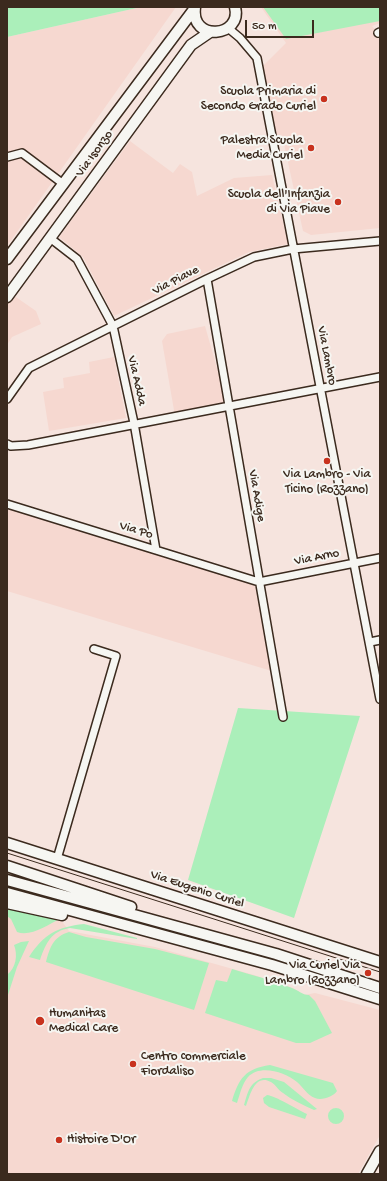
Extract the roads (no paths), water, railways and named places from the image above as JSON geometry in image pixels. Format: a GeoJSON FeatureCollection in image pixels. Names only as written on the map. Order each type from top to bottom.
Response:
{"type":"FeatureCollection","features":[{"type":"Feature","properties":{"kind":"main road"},"geometry":{"type":"LineString","coordinates":[[195,7],[194,14],[199,26],[210,32],[217,33],[228,28],[235,17],[234,7]]}},
{"type":"Feature","properties":{"kind":"main road","name":"Via Isonzo"},"geometry":{"type":"LineString","coordinates":[[7,259],[62,183],[195,7]]}},
{"type":"Feature","properties":{"kind":"main road","name":"Via Isonzo"},"geometry":{"type":"LineString","coordinates":[[7,297],[191,45],[210,32]]}},
{"type":"Feature","properties":{"kind":"main road","name":"Via Eugenio Curiel"},"geometry":{"type":"LineString","coordinates":[[7,843],[380,962]]}},
{"type":"Feature","properties":{"kind":"main road"},"geometry":{"type":"LineString","coordinates":[[7,866],[151,914],[193,930]]}},
{"type":"Feature","properties":{"kind":"main road"},"geometry":{"type":"LineString","coordinates":[[7,880],[276,954],[380,988]]}},
{"type":"Feature","properties":{"kind":"main road"},"geometry":{"type":"LineString","coordinates":[[7,894],[272,965],[380,998]]}},
{"type":"Feature","properties":{"kind":"main road"},"geometry":{"type":"LineString","coordinates":[[7,903],[88,922]]}},
{"type":"Feature","properties":{"kind":"main road"},"geometry":{"type":"LineString","coordinates":[[367,1174],[380,1152]]}},
{"type":"Feature","properties":{"kind":"street","name":"Via Lambro"},"geometry":{"type":"LineString","coordinates":[[228,28],[240,38],[257,58],[380,699]]}},
{"type":"Feature","properties":{"kind":"street"},"geometry":{"type":"LineString","coordinates":[[7,157],[22,153],[62,183]]}},
{"type":"Feature","properties":{"kind":"street","name":"Via Adda"},"geometry":{"type":"LineString","coordinates":[[50,238],[77,259],[113,326],[134,423],[156,550]]}},
{"type":"Feature","properties":{"kind":"street","name":"Via Piave"},"geometry":{"type":"LineString","coordinates":[[7,399],[29,368],[254,257],[293,249],[380,241]]}},
{"type":"Feature","properties":{"kind":"street","name":"Via Adige"},"geometry":{"type":"LineString","coordinates":[[207,279],[283,717]]}},
{"type":"Feature","properties":{"kind":"street"},"geometry":{"type":"LineString","coordinates":[[7,444],[28,445],[134,423],[228,407],[380,377]]}},
{"type":"Feature","properties":{"kind":"street","name":"Via Po"},"geometry":{"type":"LineString","coordinates":[[7,504],[259,582]]}},
{"type":"Feature","properties":{"kind":"street","name":"Via Arno"},"geometry":{"type":"LineString","coordinates":[[259,582],[380,558]]}},
{"type":"Feature","properties":{"kind":"street"},"geometry":{"type":"LineString","coordinates":[[370,642],[380,640]]}},
{"type":"Feature","properties":{"kind":"street"},"geometry":{"type":"LineString","coordinates":[[57,859],[116,656],[94,649]]}},
{"type":"Feature","properties":{"kind":"tram line"},"geometry":{"type":"LineString","coordinates":[[7,853],[380,972]]}},
{"type":"Feature","properties":{"kind":"place","name":"Scuola Primaria di Secondo Grado Curiel"},"geometry":{"type":"Point","coordinates":[324,99]}},
{"type":"Feature","properties":{"kind":"place","name":"Palestra Scuola Media Curiel"},"geometry":{"type":"Point","coordinates":[311,148]}},
{"type":"Feature","properties":{"kind":"place","name":"Scuola dell'Infanzia di Via Piave"},"geometry":{"type":"Point","coordinates":[338,202]}},
{"type":"Feature","properties":{"kind":"place","name":"Via Lambro - Via Ticino (Rozzano)"},"geometry":{"type":"Point","coordinates":[327,461]}},
{"type":"Feature","properties":{"kind":"place","name":"Via Curiel Via Lambro (Rozzano)"},"geometry":{"type":"Point","coordinates":[368,973]}},
{"type":"Feature","properties":{"kind":"place","name":"Humanitas Medical Care"},"geometry":{"type":"Point","coordinates":[40,1021]}},
{"type":"Feature","properties":{"kind":"place","name":"Centro commerciale Fiordaliso"},"geometry":{"type":"Point","coordinates":[133,1064]}},
{"type":"Feature","properties":{"kind":"place","name":"Histoire D'Or"},"geometry":{"type":"Point","coordinates":[59,1140]}}]}
